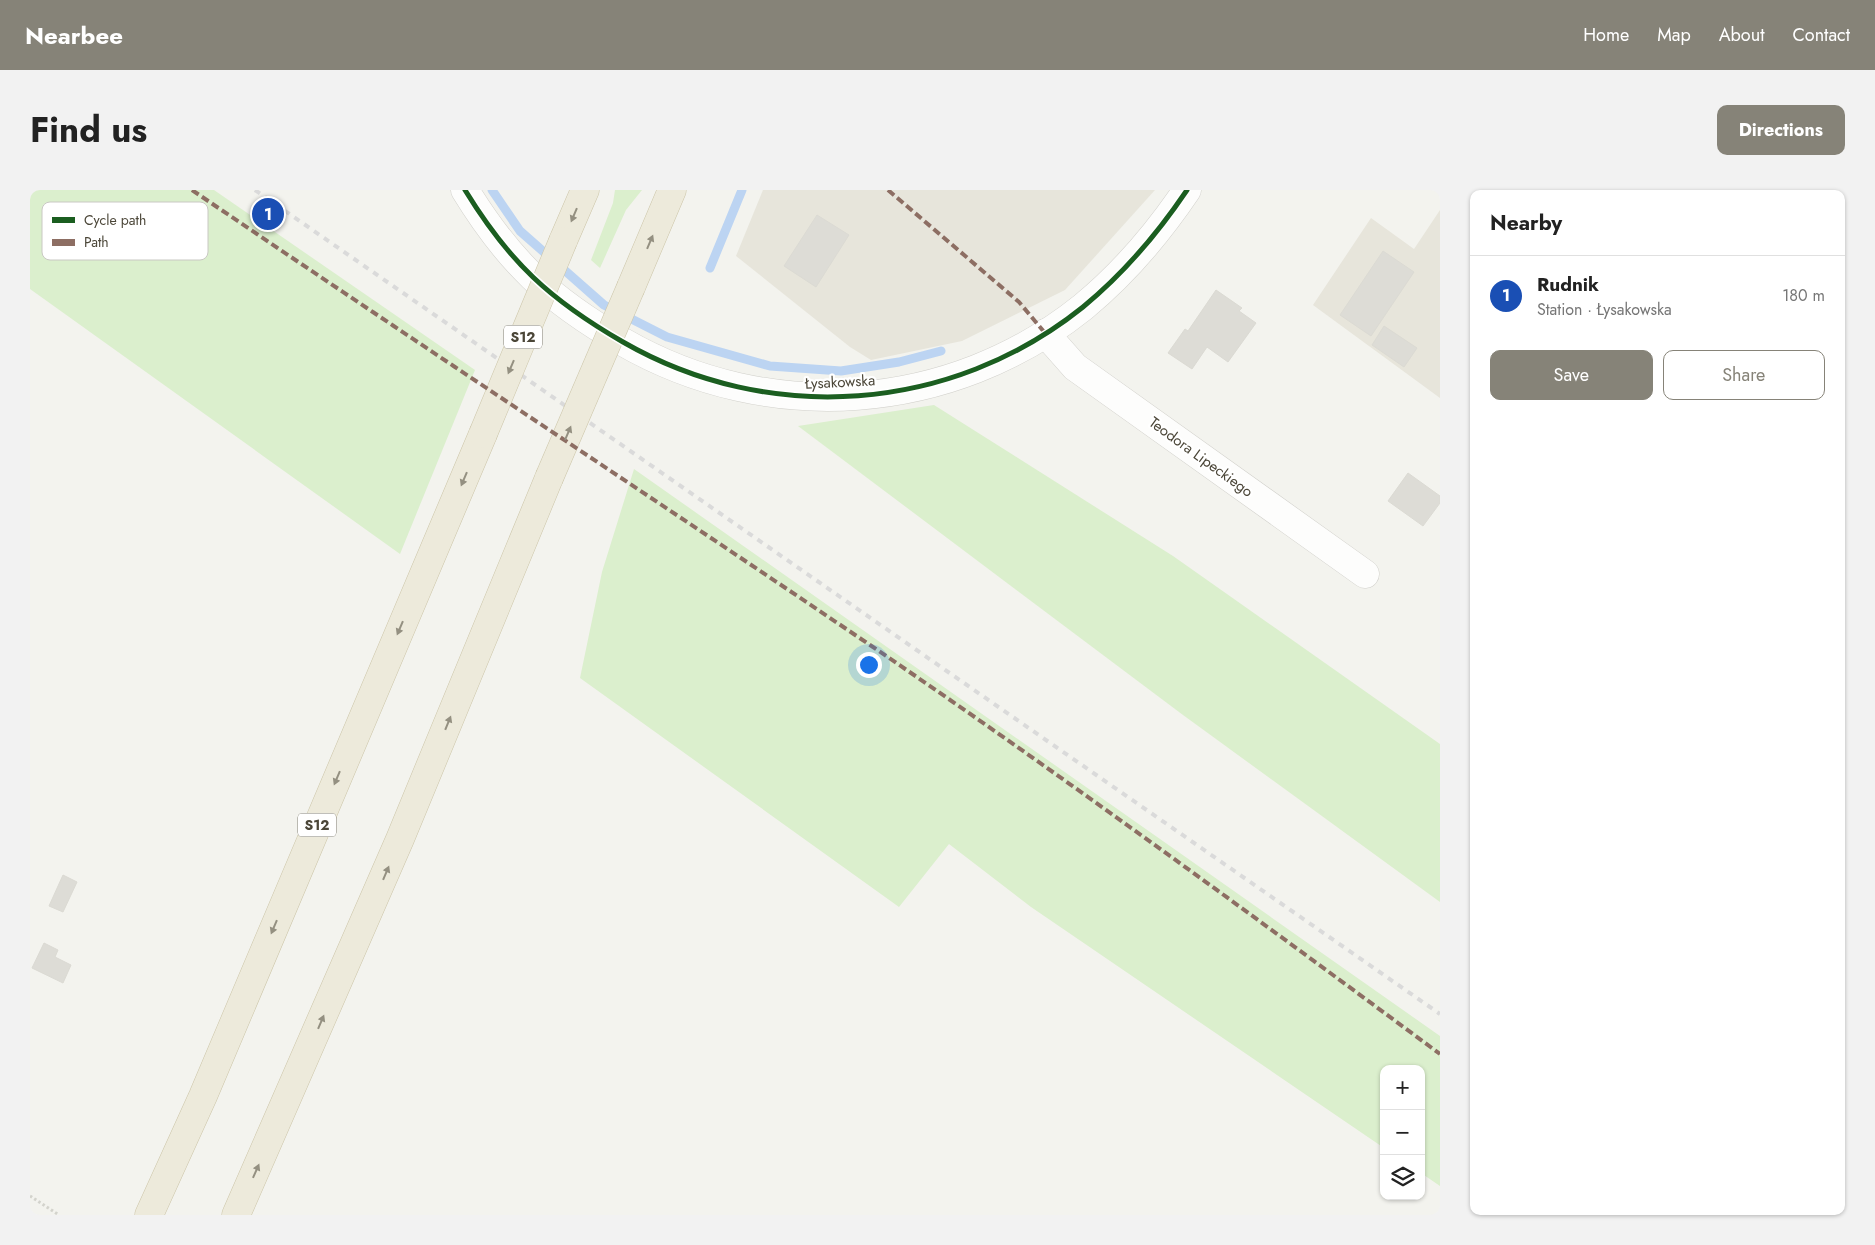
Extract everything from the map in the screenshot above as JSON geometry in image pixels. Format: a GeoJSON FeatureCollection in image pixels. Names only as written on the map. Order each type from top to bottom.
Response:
{"type":"FeatureCollection","features":[{"type":"Feature","properties":{"kind":"highway","name":"S12"},"geometry":{"type":"LineString","coordinates":[[149,1215],[206,1086],[483,434],[584,190]]}},
{"type":"Feature","properties":{"kind":"highway"},"geometry":{"type":"LineString","coordinates":[[236,1215],[400,839],[549,478],[672,190]]}},
{"type":"Feature","properties":{"kind":"street","name":"Łysakowska"},"geometry":{"type":"LineString","coordinates":[[465,190],[511,256],[558,301],[582,319],[650,358],[688,374],[742,389],[800,397],[837,397],[902,389],[960,374],[982,366],[1044,333],[1081,308],[1120,274],[1172,213],[1187,190]]}},
{"type":"Feature","properties":{"kind":"street","name":"Teodora Lipeckiego"},"geometry":{"type":"LineString","coordinates":[[1044,333],[1075,367],[1365,574]]}},
{"type":"Feature","properties":{"kind":"path"},"geometry":{"type":"LineString","coordinates":[[30,1196],[59,1215]]}},
{"type":"Feature","properties":{"kind":"shaded area"},"geometry":{"type":"Polygon","coordinates":[[[763,190],[1155,190],[1065,290],[962,341],[871,360],[850,347],[736,256],[763,190]]]}},
{"type":"Feature","properties":{"kind":"shaded area"},"geometry":{"type":"Polygon","coordinates":[[[1440,210],[1440,398],[1313,305],[1371,218],[1414,249],[1440,210]]]}},
{"type":"Feature","properties":{"kind":"green space"},"geometry":{"type":"Polygon","coordinates":[[[30,190],[214,190],[475,370],[400,554],[30,289],[30,190]]]}},
{"type":"Feature","properties":{"kind":"green space"},"geometry":{"type":"Polygon","coordinates":[[[615,190],[642,190],[626,210],[600,268],[591,260],[613,203],[615,190]]]}},
{"type":"Feature","properties":{"kind":"green space"},"geometry":{"type":"Polygon","coordinates":[[[934,405],[1173,556],[1440,744],[1440,902],[1183,715],[798,426],[934,405]]]}},
{"type":"Feature","properties":{"kind":"green space"},"geometry":{"type":"Polygon","coordinates":[[[634,469],[1440,1036],[1440,1186],[1425,1176],[1425,1065],[1380,1065],[1380,1145],[1031,907],[949,844],[899,907],[580,678],[602,572],[634,469]]]}},
{"type":"Feature","properties":{"kind":"building"},"geometry":{"type":"Polygon","coordinates":[[[817,215],[849,235],[816,287],[784,266],[817,215]]]}},
{"type":"Feature","properties":{"kind":"building"},"geometry":{"type":"Polygon","coordinates":[[[1383,251],[1414,272],[1371,336],[1340,315],[1383,251]]]}},
{"type":"Feature","properties":{"kind":"building"},"geometry":{"type":"Polygon","coordinates":[[[1216,290],[1242,308],[1239,311],[1256,323],[1228,362],[1207,347],[1192,369],[1168,353],[1185,329],[1188,331],[1216,290]]]}},
{"type":"Feature","properties":{"kind":"building"},"geometry":{"type":"Polygon","coordinates":[[[1384,326],[1417,348],[1404,367],[1372,345],[1384,326]]]}},
{"type":"Feature","properties":{"kind":"building"},"geometry":{"type":"Polygon","coordinates":[[[1408,473],[1440,496],[1440,503],[1423,526],[1388,501],[1408,473]]]}},
{"type":"Feature","properties":{"kind":"building"},"geometry":{"type":"Polygon","coordinates":[[[63,875],[77,882],[63,912],[49,906],[63,875]]]}},
{"type":"Feature","properties":{"kind":"building"},"geometry":{"type":"Polygon","coordinates":[[[44,943],[58,950],[55,957],[71,965],[63,983],[32,968],[44,943]]]}},
{"type":"Feature","properties":{"kind":"waterway"},"geometry":{"type":"LineString","coordinates":[[492,190],[520,231],[604,305],[667,337],[770,366],[841,371],[899,362],[941,351]]}},
{"type":"Feature","properties":{"kind":"waterway"},"geometry":{"type":"LineString","coordinates":[[710,268],[742,190]]}},
{"type":"Feature","properties":{"kind":"railway"},"geometry":{"type":"LineString","coordinates":[[255,190],[1440,1014]]}},
{"type":"Feature","properties":{"kind":"marked path"},"geometry":{"type":"LineString","coordinates":[[192,190],[942,694],[1157,846],[1440,1054]]}},
{"type":"Feature","properties":{"kind":"marked path"},"geometry":{"type":"LineString","coordinates":[[888,190],[1019,302],[1045,333]]}},
{"type":"Feature","properties":{"kind":"cycle path"},"geometry":{"type":"LineString","coordinates":[[465,190],[481,215],[515,259],[553,294],[597,326],[623,342],[679,369],[738,387],[798,396],[858,396],[918,387],[976,369],[1031,342],[1083,307],[1112,281],[1152,237],[1187,190]]}},
{"type":"Feature","properties":{"kind":"place","name":"Rudnik"},"geometry":{"type":"Point","coordinates":[268,214]}}]}
